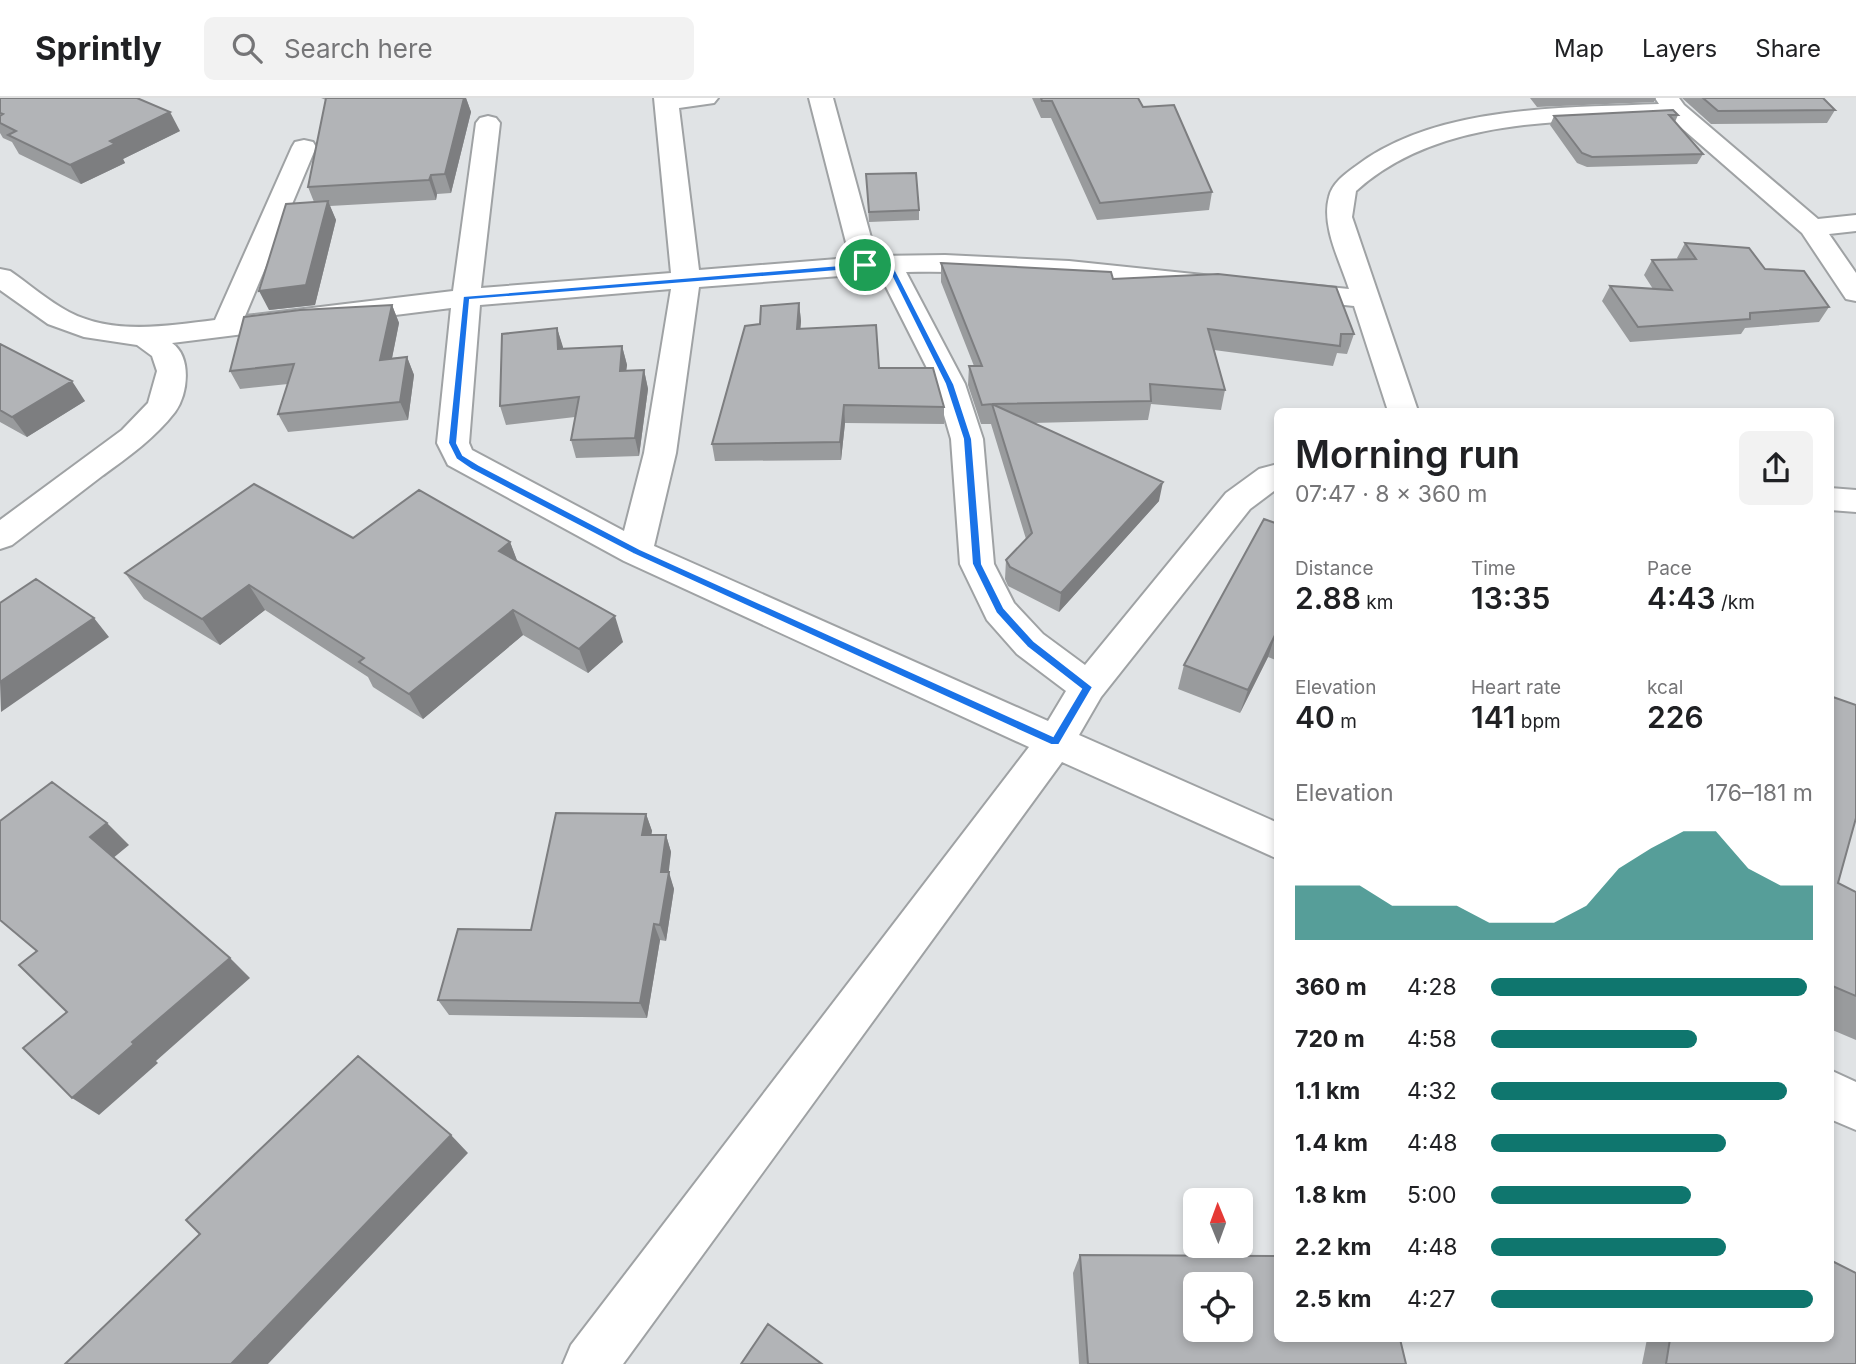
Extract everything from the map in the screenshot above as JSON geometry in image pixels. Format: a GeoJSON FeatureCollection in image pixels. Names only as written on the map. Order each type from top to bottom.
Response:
{"type":"FeatureCollection","features":[{"type":"Feature","properties":{"kind":"street"},"geometry":{"type":"LineString","coordinates":[[636,552],[660,453],[686,280],[666,100],[706,98]]}},
{"type":"Feature","properties":{"kind":"street"},"geometry":{"type":"LineString","coordinates":[[821,98],[877,265],[950,384],[967,439],[977,564],[1000,611],[1030,644],[1087,687]]}},
{"type":"Feature","properties":{"kind":"street"},"geometry":{"type":"LineString","coordinates":[[1402,408],[1339,217],[1343,191],[1364,169],[1397,148],[1438,135],[1502,122],[1671,104],[1812,228],[1856,293]]}},
{"type":"Feature","properties":{"kind":"street"},"geometry":{"type":"LineString","coordinates":[[488,124],[466,298],[453,443],[459,457],[636,552],[1274,840]]}},
{"type":"Feature","properties":{"kind":"street"},"geometry":{"type":"LineString","coordinates":[[226,327],[304,147]]}},
{"type":"Feature","properties":{"kind":"street"},"geometry":{"type":"LineString","coordinates":[[1812,228],[1856,222]]}},
{"type":"Feature","properties":{"kind":"street"},"geometry":{"type":"LineString","coordinates":[[0,277],[58,318],[84,327],[146,337],[466,298],[877,265],[945,263],[1069,269],[1368,299]]}},
{"type":"Feature","properties":{"kind":"street"},"geometry":{"type":"LineString","coordinates":[[0,537],[133,437],[163,406],[172,371],[166,352],[146,337]]}},
{"type":"Feature","properties":{"kind":"street"},"geometry":{"type":"LineString","coordinates":[[590,1364],[1055,742],[1087,687],[1238,501],[1274,476]]}},
{"type":"Feature","properties":{"kind":"street"},"geometry":{"type":"LineString","coordinates":[[1834,499],[1856,501]]}},
{"type":"Feature","properties":{"kind":"street"},"geometry":{"type":"LineString","coordinates":[[1834,1095],[1856,1107]]}},
{"type":"Feature","properties":{"kind":"building"},"geometry":{"type":"Polygon","coordinates":[[[0,98],[137,98],[170,112],[110,141],[115,144],[70,165],[8,135],[16,131],[0,123],[0,116],[3,114],[0,113],[0,98]]]}},
{"type":"Feature","properties":{"kind":"building"},"geometry":{"type":"Polygon","coordinates":[[[326,98],[464,98],[445,174],[431,175],[429,180],[308,187],[326,98]]]}},
{"type":"Feature","properties":{"kind":"building"},"geometry":{"type":"Polygon","coordinates":[[[1041,98],[1138,98],[1143,107],[1174,105],[1212,192],[1100,203],[1052,101],[1042,101],[1041,98]]]}},
{"type":"Feature","properties":{"kind":"building"},"geometry":{"type":"Polygon","coordinates":[[[1703,98],[1823,98],[1835,110],[1718,111],[1703,98]]]}},
{"type":"Feature","properties":{"kind":"building"},"geometry":{"type":"Polygon","coordinates":[[[1673,110],[1678,115],[1669,115],[1703,154],[1592,157],[1582,153],[1554,116],[1673,110]]]}},
{"type":"Feature","properties":{"kind":"building"},"geometry":{"type":"Polygon","coordinates":[[[916,173],[919,210],[869,212],[866,174],[916,173]]]}},
{"type":"Feature","properties":{"kind":"building"},"geometry":{"type":"Polygon","coordinates":[[[328,201],[306,285],[259,291],[286,204],[328,201]]]}},
{"type":"Feature","properties":{"kind":"building"},"geometry":{"type":"Polygon","coordinates":[[[1685,243],[1749,248],[1765,269],[1804,271],[1829,307],[1750,313],[1750,319],[1638,327],[1610,286],[1672,290],[1652,260],[1696,259],[1685,243]]]}},
{"type":"Feature","properties":{"kind":"building"},"geometry":{"type":"Polygon","coordinates":[[[941,263],[1111,272],[1113,279],[1218,274],[1336,287],[1354,334],[1341,334],[1340,346],[1208,329],[1225,390],[1150,384],[1151,401],[982,405],[969,366],[982,366],[941,263]]]}},
{"type":"Feature","properties":{"kind":"building"},"geometry":{"type":"Polygon","coordinates":[[[799,303],[797,329],[876,325],[879,368],[933,368],[944,407],[844,405],[840,442],[712,444],[745,326],[760,324],[761,306],[799,303]]]}},
{"type":"Feature","properties":{"kind":"building"},"geometry":{"type":"Polygon","coordinates":[[[392,305],[380,360],[407,357],[400,402],[278,414],[294,364],[230,371],[244,317],[300,310],[392,305]]]}},
{"type":"Feature","properties":{"kind":"building"},"geometry":{"type":"Polygon","coordinates":[[[557,328],[558,349],[622,346],[620,371],[644,370],[635,438],[571,440],[579,397],[500,406],[502,334],[557,328]]]}},
{"type":"Feature","properties":{"kind":"building"},"geometry":{"type":"Polygon","coordinates":[[[0,344],[72,381],[12,417],[0,410],[0,344]]]}},
{"type":"Feature","properties":{"kind":"building"},"geometry":{"type":"Polygon","coordinates":[[[992,404],[1163,482],[1061,593],[1010,567],[1006,560],[1032,533],[992,404]]]}},
{"type":"Feature","properties":{"kind":"building"},"geometry":{"type":"Polygon","coordinates":[[[254,484],[353,538],[419,490],[510,542],[499,551],[615,616],[579,649],[513,610],[409,694],[359,662],[364,658],[249,585],[202,619],[125,573],[254,484]]]}},
{"type":"Feature","properties":{"kind":"building"},"geometry":{"type":"Polygon","coordinates":[[[1264,519],[1274,523],[1274,637],[1248,690],[1184,665],[1264,519]]]}},
{"type":"Feature","properties":{"kind":"building"},"geometry":{"type":"Polygon","coordinates":[[[36,579],[94,618],[0,682],[0,603],[36,579]]]}},
{"type":"Feature","properties":{"kind":"building"},"geometry":{"type":"Polygon","coordinates":[[[1834,697],[1856,705],[1856,818],[1838,883],[1856,892],[1856,996],[1834,987],[1834,697]]]}},
{"type":"Feature","properties":{"kind":"building"},"geometry":{"type":"Polygon","coordinates":[[[52,782],[107,823],[90,837],[230,958],[132,1042],[134,1044],[72,1098],[23,1048],[67,1012],[19,965],[37,951],[0,920],[0,821],[52,782]]]}},
{"type":"Feature","properties":{"kind":"building"},"geometry":{"type":"Polygon","coordinates":[[[556,813],[646,814],[642,835],[666,835],[661,872],[669,872],[660,925],[654,924],[640,1003],[438,1000],[458,929],[531,930],[556,813]]]}},
{"type":"Feature","properties":{"kind":"building"},"geometry":{"type":"Polygon","coordinates":[[[358,1056],[451,1135],[233,1364],[65,1364],[200,1234],[186,1220],[358,1056]]]}},
{"type":"Feature","properties":{"kind":"building"},"geometry":{"type":"Polygon","coordinates":[[[1080,1255],[1183,1256],[1183,1258],[1274,1256],[1274,1342],[1401,1342],[1406,1364],[1088,1364],[1080,1255]]]}},
{"type":"Feature","properties":{"kind":"building"},"geometry":{"type":"Polygon","coordinates":[[[1834,1262],[1856,1273],[1856,1364],[1666,1364],[1670,1342],[1834,1342],[1834,1262]]]}},
{"type":"Feature","properties":{"kind":"building"},"geometry":{"type":"Polygon","coordinates":[[[768,1324],[822,1364],[741,1364],[768,1324]]]}},
{"type":"Feature","properties":{"kind":"route"},"geometry":{"type":"LineString","coordinates":[[865,265],[889,265],[950,384],[967,439],[977,564],[1000,611],[1030,644],[1087,687],[1055,742],[636,552],[475,467],[459,457],[453,443],[466,298],[865,265]]}}]}
